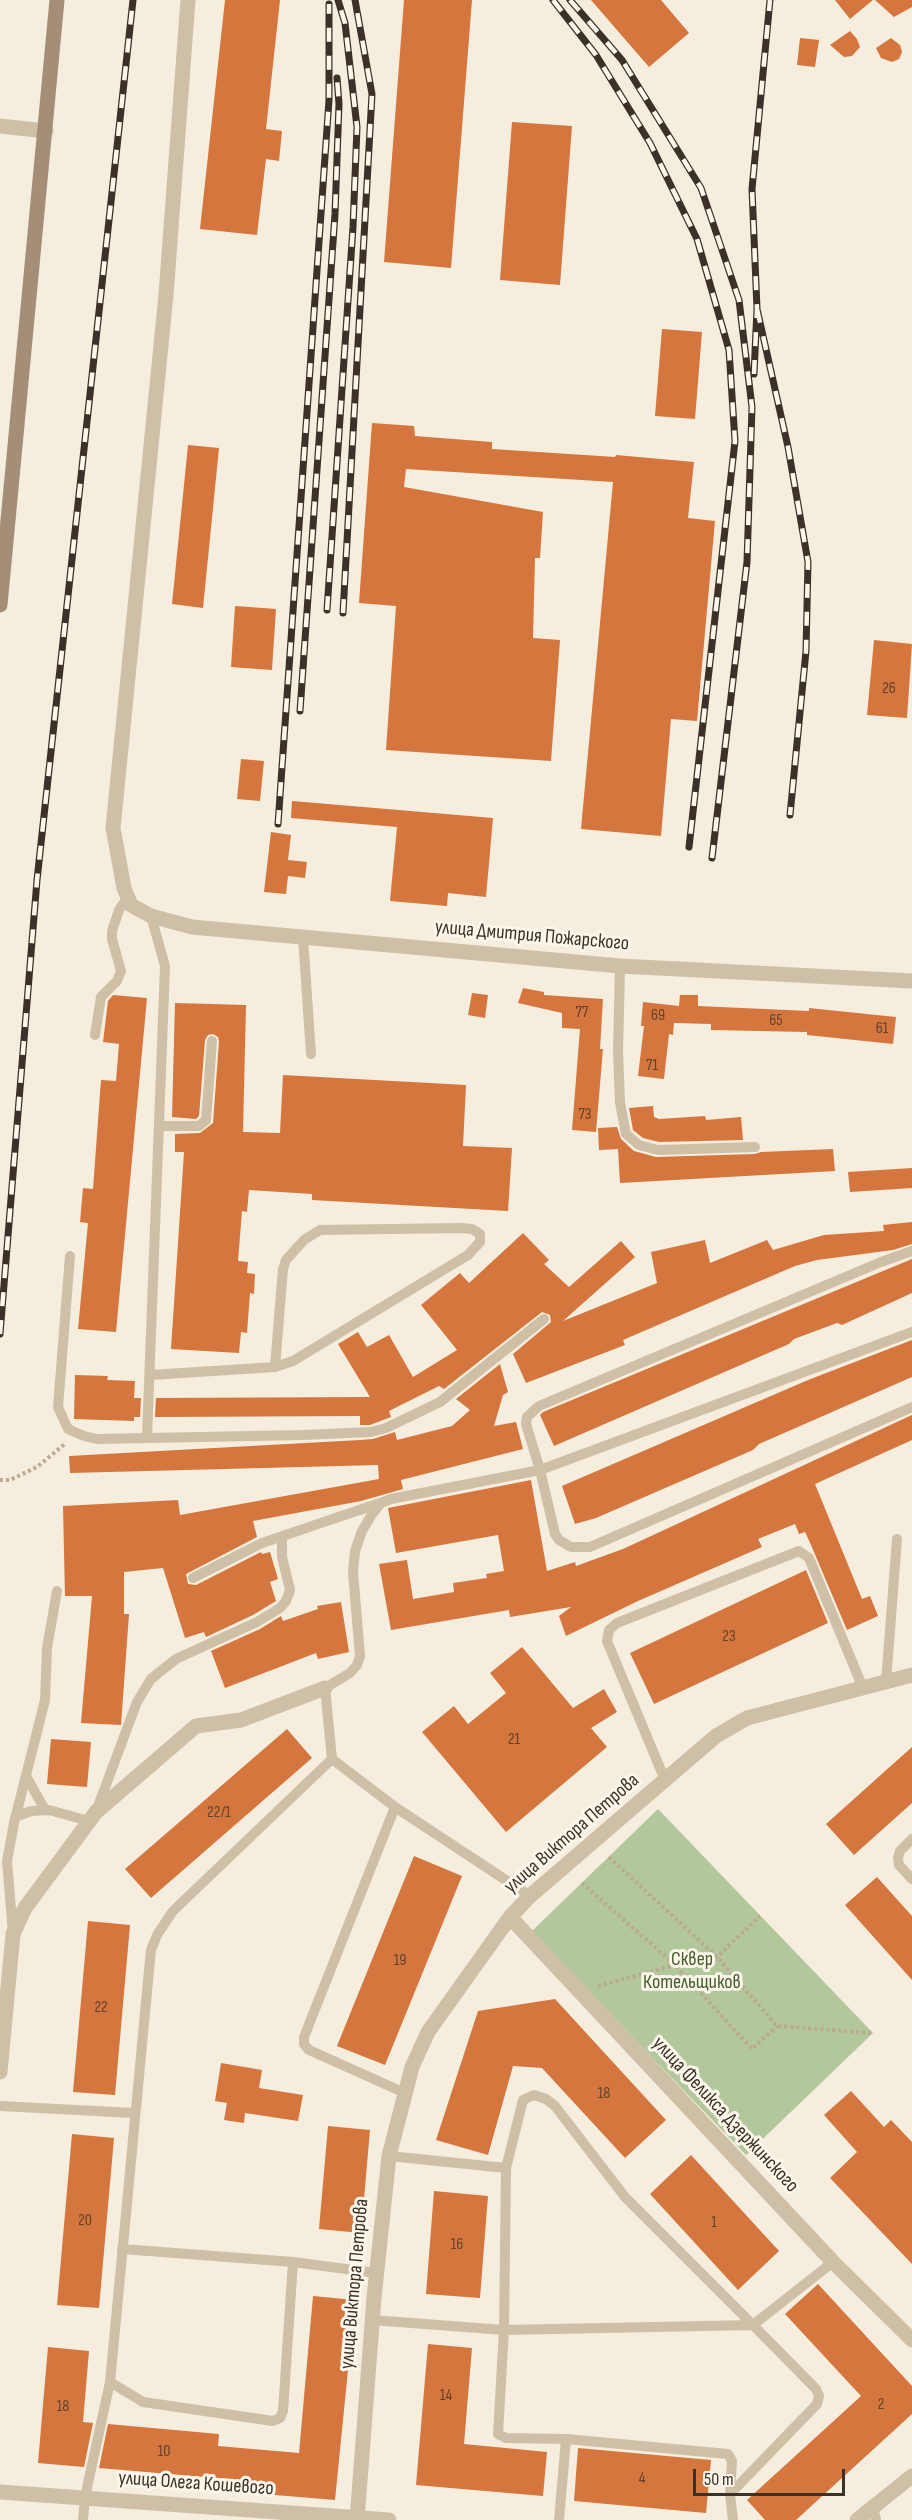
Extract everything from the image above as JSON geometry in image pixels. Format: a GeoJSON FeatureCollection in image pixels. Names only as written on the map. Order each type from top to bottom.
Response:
{"type":"FeatureCollection","features":[{"type":"Feature","properties":{"kind":"main road"},"geometry":{"type":"LineString","coordinates":[[0,605],[57,0]]}},
{"type":"Feature","properties":{"kind":"street"},"geometry":{"type":"LineString","coordinates":[[151,916],[131,905],[127,897],[113,828],[166,295],[188,0]]}},
{"type":"Feature","properties":{"kind":"street"},"geometry":{"type":"LineString","coordinates":[[0,126],[46,131]]}},
{"type":"Feature","properties":{"kind":"street","name":"улица Дмитрия Пожарского"},"geometry":{"type":"LineString","coordinates":[[151,916],[192,927],[620,966],[912,981]]}},
{"type":"Feature","properties":{"kind":"street","name":"улица Виктора Петрова"},"geometry":{"type":"LineString","coordinates":[[357,2518],[376,2273],[388,2156],[412,2067],[428,2032],[510,1917],[530,1896],[716,1736],[747,1718],[912,1675]]}},
{"type":"Feature","properties":{"kind":"street"},"geometry":{"type":"LineString","coordinates":[[0,2072],[13,1934],[25,1908],[92,1816],[196,1726],[240,1720],[325,1688]]}},
{"type":"Feature","properties":{"kind":"street","name":"улица Феликса Дзержинского"},"geometry":{"type":"LineString","coordinates":[[510,1917],[833,2262],[912,2340]]}},
{"type":"Feature","properties":{"kind":"street"},"geometry":{"type":"LineString","coordinates":[[857,2520],[874,2513],[912,2476]]}},
{"type":"Feature","properties":{"kind":"street","name":"улица Олега Кошевого"},"geometry":{"type":"LineString","coordinates":[[0,2492],[85,2497],[263,2515],[389,2520]]}},
{"type":"Feature","properties":{"kind":"lane"},"geometry":{"type":"LineString","coordinates":[[95,1035],[101,997],[117,981],[121,971],[112,931],[118,910],[127,897]]}},
{"type":"Feature","properties":{"kind":"lane"},"geometry":{"type":"LineString","coordinates":[[147,1437],[165,966],[151,916]]}},
{"type":"Feature","properties":{"kind":"lane"},"geometry":{"type":"LineString","coordinates":[[303,937],[311,1054]]}},
{"type":"Feature","properties":{"kind":"lane"},"geometry":{"type":"LineString","coordinates":[[620,966],[618,1051],[620,1102],[626,1134],[639,1145],[658,1150],[755,1147]]}},
{"type":"Feature","properties":{"kind":"lane"},"geometry":{"type":"LineString","coordinates":[[160,1126],[199,1126],[203,1124],[207,1115],[212,1041]]}},
{"type":"Feature","properties":{"kind":"lane"},"geometry":{"type":"LineString","coordinates":[[151,1376],[275,1367],[293,1361],[468,1255],[480,1242],[480,1234],[472,1229],[461,1228],[320,1230],[312,1234],[286,1260],[283,1269],[275,1367]]}},
{"type":"Feature","properties":{"kind":"lane"},"geometry":{"type":"LineString","coordinates":[[912,1251],[539,1406],[527,1417],[526,1424],[540,1470],[555,1534],[565,1545],[583,1549],[912,1407]]}},
{"type":"Feature","properties":{"kind":"lane"},"geometry":{"type":"LineString","coordinates":[[70,1257],[58,1407],[68,1429],[98,1439],[303,1435],[371,1432],[386,1428],[440,1402],[544,1319]]}},
{"type":"Feature","properties":{"kind":"lane"},"geometry":{"type":"LineString","coordinates":[[193,1578],[234,1555],[282,1536],[391,1499],[540,1470],[912,1332]]}},
{"type":"Feature","properties":{"kind":"lane"},"geometry":{"type":"LineString","coordinates":[[381,1503],[362,1531],[355,1551],[353,1572],[360,1656],[357,1665],[350,1673],[325,1688],[332,1759],[395,1807],[530,1896]]}},
{"type":"Feature","properties":{"kind":"lane"},"geometry":{"type":"LineString","coordinates":[[15,1817],[45,1809],[92,1816],[137,1702],[151,1678],[177,1659],[256,1622],[280,1608],[286,1601],[290,1590],[282,1557],[282,1536]]}},
{"type":"Feature","properties":{"kind":"lane"},"geometry":{"type":"LineString","coordinates":[[886,1682],[897,1539]]}},
{"type":"Feature","properties":{"kind":"lane"},"geometry":{"type":"LineString","coordinates":[[665,1780],[607,1641],[609,1630],[617,1623],[799,1551],[809,1558],[863,1688]]}},
{"type":"Feature","properties":{"kind":"lane"},"geometry":{"type":"LineString","coordinates":[[13,1934],[8,1861],[15,1817],[45,1700],[47,1648],[57,1591]]}},
{"type":"Feature","properties":{"kind":"lane"},"geometry":{"type":"LineString","coordinates":[[83,2520],[85,2497],[110,2382],[148,1967],[157,1935],[173,1911],[332,1759]]}},
{"type":"Feature","properties":{"kind":"lane"},"geometry":{"type":"LineString","coordinates":[[26,1776],[45,1809]]}},
{"type":"Feature","properties":{"kind":"lane"},"geometry":{"type":"LineString","coordinates":[[395,1807],[303,2037],[304,2044],[309,2050],[405,2093]]}},
{"type":"Feature","properties":{"kind":"lane"},"geometry":{"type":"LineString","coordinates":[[912,1839],[900,1851],[898,1858],[899,1865],[912,1879]]}},
{"type":"Feature","properties":{"kind":"lane"},"geometry":{"type":"LineString","coordinates":[[730,2494],[817,2404],[819,2396],[816,2389],[625,2197],[552,2102],[534,2095],[523,2100],[506,2168],[504,2330],[498,2434],[506,2438],[566,2439],[728,2454],[732,2461],[730,2494],[733,2520]]}},
{"type":"Feature","properties":{"kind":"lane"},"geometry":{"type":"LineString","coordinates":[[0,2106],[134,2113]]}},
{"type":"Feature","properties":{"kind":"lane"},"geometry":{"type":"LineString","coordinates":[[388,2156],[506,2168]]}},
{"type":"Feature","properties":{"kind":"lane"},"geometry":{"type":"LineString","coordinates":[[122,2249],[293,2262],[376,2273]]}},
{"type":"Feature","properties":{"kind":"lane"},"geometry":{"type":"LineString","coordinates":[[110,2382],[143,2402],[273,2421],[280,2418],[283,2411],[293,2262]]}},
{"type":"Feature","properties":{"kind":"lane"},"geometry":{"type":"LineString","coordinates":[[372,2320],[504,2330],[753,2325],[833,2262]]}},
{"type":"Feature","properties":{"kind":"lane"},"geometry":{"type":"LineString","coordinates":[[559,2520],[566,2439]]}},
{"type":"Feature","properties":{"kind":"path"},"geometry":{"type":"LineString","coordinates":[[0,1480],[10,1480],[37,1467],[65,1443],[84,1436]]}},
{"type":"Feature","properties":{"kind":"path"},"geometry":{"type":"LineString","coordinates":[[609,1857],[717,1957],[777,2026],[873,2033]]}},
{"type":"Feature","properties":{"kind":"path"},"geometry":{"type":"LineString","coordinates":[[582,1882],[675,1965],[752,2049],[777,2026]]}},
{"type":"Feature","properties":{"kind":"path"},"geometry":{"type":"LineString","coordinates":[[579,1991],[675,1965],[717,1957],[760,1916]]}},
{"type":"Feature","properties":{"kind":"green space","name":"Сквер Котельщиков"},"geometry":{"type":"Polygon","coordinates":[[[658,1809],[873,2033],[746,2155],[531,1932],[658,1809]]]}},
{"type":"Feature","properties":{"kind":"building"},"geometry":{"type":"Polygon","coordinates":[[[225,0],[280,0],[266,129],[282,131],[279,161],[266,159],[257,235],[200,229],[225,0]]]}},
{"type":"Feature","properties":{"kind":"building"},"geometry":{"type":"Polygon","coordinates":[[[404,0],[472,0],[451,268],[384,262],[404,0]]]}},
{"type":"Feature","properties":{"kind":"building"},"geometry":{"type":"Polygon","coordinates":[[[591,0],[661,0],[689,33],[649,67],[591,0]]]}},
{"type":"Feature","properties":{"kind":"building"},"geometry":{"type":"Polygon","coordinates":[[[835,0],[873,0],[850,19],[835,0]]]}},
{"type":"Feature","properties":{"kind":"building"},"geometry":{"type":"Polygon","coordinates":[[[875,0],[912,0],[912,7],[894,17],[875,0]]]}},
{"type":"Feature","properties":{"kind":"building"},"geometry":{"type":"Polygon","coordinates":[[[850,31],[860,47],[852,56],[844,57],[830,45],[850,31]]]}},
{"type":"Feature","properties":{"kind":"building"},"geometry":{"type":"Polygon","coordinates":[[[800,38],[819,40],[815,67],[797,65],[800,38]]]}},
{"type":"Feature","properties":{"kind":"building"},"geometry":{"type":"Polygon","coordinates":[[[891,38],[900,45],[902,52],[899,59],[892,62],[881,58],[876,48],[891,38]]]}},
{"type":"Feature","properties":{"kind":"building"},"geometry":{"type":"Polygon","coordinates":[[[512,122],[572,126],[560,285],[500,280],[512,122]]]}},
{"type":"Feature","properties":{"kind":"building"},"geometry":{"type":"Polygon","coordinates":[[[662,329],[702,332],[695,419],[655,416],[662,329]]]}},
{"type":"Feature","properties":{"kind":"building"},"geometry":{"type":"Polygon","coordinates":[[[372,423],[414,426],[415,436],[492,442],[492,449],[615,457],[616,455],[694,462],[688,518],[715,521],[697,721],[671,719],[661,836],[581,829],[613,482],[406,469],[404,487],[543,512],[540,558],[535,558],[533,638],[560,640],[551,761],[386,750],[396,606],[359,603],[372,423]]]}},
{"type":"Feature","properties":{"kind":"building"},"geometry":{"type":"Polygon","coordinates":[[[188,445],[219,448],[203,608],[172,604],[188,445]]]}},
{"type":"Feature","properties":{"kind":"building"},"geometry":{"type":"Polygon","coordinates":[[[235,606],[276,609],[272,670],[231,667],[235,606]]]}},
{"type":"Feature","properties":{"kind":"building"},"geometry":{"type":"Polygon","coordinates":[[[874,640],[912,644],[907,718],[867,715],[874,640]]]}},
{"type":"Feature","properties":{"kind":"building"},"geometry":{"type":"Polygon","coordinates":[[[241,759],[264,761],[260,801],[237,799],[241,759]]]}},
{"type":"Feature","properties":{"kind":"building"},"geometry":{"type":"Polygon","coordinates":[[[292,801],[493,818],[486,897],[448,893],[447,906],[390,901],[397,827],[291,818],[292,801]]]}},
{"type":"Feature","properties":{"kind":"building"},"geometry":{"type":"Polygon","coordinates":[[[271,832],[291,835],[288,860],[307,862],[305,878],[288,876],[286,894],[264,892],[271,832]]]}},
{"type":"Feature","properties":{"kind":"building"},"geometry":{"type":"Polygon","coordinates":[[[523,988],[544,992],[544,995],[603,999],[600,1049],[603,1049],[596,1132],[572,1130],[580,1029],[562,1028],[562,1013],[518,1003],[523,988]]]}},
{"type":"Feature","properties":{"kind":"building"},"geometry":{"type":"Polygon","coordinates":[[[472,993],[488,995],[485,1018],[468,1015],[472,993]]]}},
{"type":"Feature","properties":{"kind":"building"},"geometry":{"type":"Polygon","coordinates":[[[113,995],[147,998],[116,1332],[78,1329],[88,1223],[80,1222],[83,1188],[93,1189],[101,1080],[116,1081],[119,1044],[103,1042],[108,1001],[113,995]]]}},
{"type":"Feature","properties":{"kind":"building"},"geometry":{"type":"Polygon","coordinates":[[[680,995],[698,995],[698,1006],[809,1011],[809,1008],[896,1017],[893,1044],[807,1035],[807,1032],[711,1030],[711,1024],[674,1023],[673,1035],[669,1034],[664,1079],[638,1076],[644,1026],[641,1026],[643,1002],[679,1006],[680,995]]]}},
{"type":"Feature","properties":{"kind":"building"},"geometry":{"type":"Polygon","coordinates":[[[175,1003],[246,1005],[243,1132],[280,1133],[283,1075],[466,1085],[463,1146],[512,1148],[508,1211],[312,1200],[312,1194],[249,1190],[247,1212],[242,1211],[238,1261],[248,1262],[247,1273],[255,1274],[254,1294],[250,1293],[247,1333],[241,1332],[239,1353],[171,1349],[184,1152],[175,1152],[175,1134],[200,1133],[213,1123],[219,1042],[218,1037],[213,1034],[208,1035],[205,1040],[199,1116],[196,1119],[172,1117],[175,1003]]]}},
{"type":"Feature","properties":{"kind":"building"},"geometry":{"type":"Polygon","coordinates":[[[653,1106],[654,1117],[659,1119],[705,1116],[706,1120],[741,1117],[743,1140],[659,1142],[643,1138],[633,1130],[629,1108],[653,1106]]]}},
{"type":"Feature","properties":{"kind":"building"},"geometry":{"type":"Polygon","coordinates":[[[617,1127],[621,1139],[634,1151],[656,1157],[833,1149],[835,1171],[620,1183],[618,1149],[599,1150],[598,1128],[617,1127]]]}},
{"type":"Feature","properties":{"kind":"building"},"geometry":{"type":"Polygon","coordinates":[[[912,1168],[912,1188],[850,1192],[848,1172],[912,1168]]]}},
{"type":"Feature","properties":{"kind":"building"},"geometry":{"type":"Polygon","coordinates":[[[912,1222],[912,1244],[893,1250],[817,1260],[795,1266],[623,1340],[625,1345],[526,1383],[513,1354],[551,1322],[550,1315],[542,1312],[444,1389],[439,1386],[389,1411],[391,1417],[370,1425],[360,1425],[360,1416],[155,1417],[156,1398],[370,1397],[338,1344],[358,1332],[367,1347],[389,1335],[413,1377],[457,1350],[421,1305],[460,1273],[469,1283],[523,1233],[549,1260],[544,1264],[569,1287],[621,1241],[635,1257],[563,1321],[657,1283],[651,1252],[705,1240],[710,1263],[767,1240],[773,1250],[824,1235],[884,1231],[883,1225],[912,1222]]]}},
{"type":"Feature","properties":{"kind":"building"},"geometry":{"type":"Polygon","coordinates":[[[912,1259],[912,1293],[842,1325],[837,1323],[794,1339],[789,1344],[554,1446],[540,1415],[543,1412],[912,1259]]]}},
{"type":"Feature","properties":{"kind":"building"},"geometry":{"type":"Polygon","coordinates":[[[912,1340],[912,1377],[759,1444],[753,1450],[596,1518],[575,1524],[562,1486],[808,1380],[912,1340]]]}},
{"type":"Feature","properties":{"kind":"building"},"geometry":{"type":"Polygon","coordinates":[[[500,1364],[508,1392],[503,1395],[494,1426],[516,1422],[523,1449],[401,1480],[403,1489],[361,1501],[253,1521],[257,1537],[186,1574],[188,1584],[196,1585],[261,1552],[262,1554],[270,1552],[278,1579],[270,1582],[276,1601],[253,1615],[206,1637],[204,1632],[185,1638],[163,1568],[124,1572],[124,1614],[129,1614],[121,1725],[81,1723],[92,1596],[65,1596],[63,1506],[178,1500],[180,1515],[379,1479],[378,1465],[70,1473],[69,1456],[360,1440],[373,1439],[395,1432],[397,1440],[452,1426],[470,1410],[456,1399],[500,1364]]]}},
{"type":"Feature","properties":{"kind":"building"},"geometry":{"type":"Polygon","coordinates":[[[75,1375],[108,1376],[107,1380],[135,1381],[134,1398],[141,1398],[140,1417],[134,1417],[134,1421],[74,1419],[75,1375]]]}},
{"type":"Feature","properties":{"kind":"building"},"geometry":{"type":"Polygon","coordinates":[[[912,1415],[912,1440],[815,1484],[862,1599],[870,1596],[878,1616],[847,1630],[805,1532],[799,1534],[795,1524],[758,1539],[762,1547],[638,1601],[566,1636],[559,1616],[571,1607],[510,1617],[509,1610],[391,1630],[379,1564],[407,1560],[413,1599],[454,1592],[453,1583],[487,1578],[486,1574],[504,1571],[498,1535],[396,1553],[388,1508],[531,1480],[547,1571],[575,1562],[576,1566],[623,1549],[912,1415]]]}},
{"type":"Feature","properties":{"kind":"building"},"geometry":{"type":"Polygon","coordinates":[[[806,1570],[828,1623],[654,1704],[630,1653],[806,1570]]]}},
{"type":"Feature","properties":{"kind":"building"},"geometry":{"type":"Polygon","coordinates":[[[341,1602],[349,1652],[318,1659],[316,1653],[225,1688],[211,1651],[260,1629],[281,1616],[283,1621],[318,1609],[317,1606],[341,1602]]]}},
{"type":"Feature","properties":{"kind":"building"},"geometry":{"type":"Polygon","coordinates":[[[522,1647],[573,1708],[604,1689],[617,1712],[591,1728],[607,1747],[506,1832],[422,1732],[454,1706],[468,1724],[506,1693],[490,1673],[522,1647]]]}},
{"type":"Feature","properties":{"kind":"building"},"geometry":{"type":"Polygon","coordinates":[[[287,1729],[312,1758],[151,1898],[125,1869],[287,1729]]]}},
{"type":"Feature","properties":{"kind":"building"},"geometry":{"type":"Polygon","coordinates":[[[51,1739],[91,1742],[87,1787],[47,1784],[51,1739]]]}},
{"type":"Feature","properties":{"kind":"building"},"geometry":{"type":"Polygon","coordinates":[[[912,1747],[912,1803],[854,1855],[826,1824],[912,1747]]]}},
{"type":"Feature","properties":{"kind":"building"},"geometry":{"type":"Polygon","coordinates":[[[414,1856],[462,1876],[385,2065],[337,2046],[414,1856]]]}},
{"type":"Feature","properties":{"kind":"building"},"geometry":{"type":"Polygon","coordinates":[[[877,1877],[912,1916],[912,1980],[845,1905],[877,1877]]]}},
{"type":"Feature","properties":{"kind":"building"},"geometry":{"type":"Polygon","coordinates":[[[88,1921],[130,1925],[115,2095],[73,2092],[88,1921]]]}},
{"type":"Feature","properties":{"kind":"building"},"geometry":{"type":"Polygon","coordinates":[[[555,1999],[666,2120],[625,2158],[542,2068],[513,2066],[488,2155],[436,2140],[478,2011],[555,1999]]]}},
{"type":"Feature","properties":{"kind":"building"},"geometry":{"type":"Polygon","coordinates":[[[221,2063],[262,2070],[259,2088],[303,2095],[298,2121],[245,2113],[244,2123],[224,2120],[227,2103],[215,2101],[221,2063]]]}},
{"type":"Feature","properties":{"kind":"building"},"geometry":{"type":"Polygon","coordinates":[[[851,2091],[884,2127],[891,2120],[912,2142],[912,2264],[830,2178],[857,2152],[824,2115],[851,2091]]]}},
{"type":"Feature","properties":{"kind":"building"},"geometry":{"type":"Polygon","coordinates":[[[328,2126],[370,2130],[361,2233],[319,2229],[328,2126]]]}},
{"type":"Feature","properties":{"kind":"building"},"geometry":{"type":"Polygon","coordinates":[[[72,2134],[114,2138],[99,2308],[57,2305],[72,2134]]]}},
{"type":"Feature","properties":{"kind":"building"},"geometry":{"type":"Polygon","coordinates":[[[691,2155],[779,2251],[738,2290],[650,2194],[691,2155]]]}},
{"type":"Feature","properties":{"kind":"building"},"geometry":{"type":"Polygon","coordinates":[[[434,2191],[488,2196],[480,2298],[426,2294],[434,2191]]]}},
{"type":"Feature","properties":{"kind":"building"},"geometry":{"type":"Polygon","coordinates":[[[818,2284],[912,2386],[912,2414],[796,2520],[765,2520],[747,2500],[861,2396],[785,2314],[818,2284]]]}},
{"type":"Feature","properties":{"kind":"building"},"geometry":{"type":"Polygon","coordinates":[[[313,2296],[355,2300],[335,2500],[239,2492],[240,2480],[99,2468],[108,2424],[219,2434],[218,2446],[299,2453],[313,2296]]]}},
{"type":"Feature","properties":{"kind":"building"},"geometry":{"type":"Polygon","coordinates":[[[428,2344],[472,2348],[464,2444],[547,2452],[543,2496],[416,2485],[428,2344]]]}},
{"type":"Feature","properties":{"kind":"building"},"geometry":{"type":"Polygon","coordinates":[[[48,2347],[89,2351],[83,2422],[93,2423],[84,2467],[38,2463],[48,2347]]]}},
{"type":"Feature","properties":{"kind":"building"},"geometry":{"type":"Polygon","coordinates":[[[578,2448],[711,2460],[706,2513],[574,2501],[578,2448]]]}},
{"type":"Feature","properties":{"kind":"railway"},"geometry":{"type":"LineString","coordinates":[[0,1334],[37,880],[133,0]]}},
{"type":"Feature","properties":{"kind":"railway"},"geometry":{"type":"LineString","coordinates":[[327,610],[353,227],[357,127],[345,23],[338,0]]}},
{"type":"Feature","properties":{"kind":"railway"},"geometry":{"type":"LineString","coordinates":[[343,613],[372,94],[355,0]]}},
{"type":"Feature","properties":{"kind":"railway"},"geometry":{"type":"LineString","coordinates":[[553,0],[596,55],[650,143],[697,239],[729,350],[735,441],[689,847]]}},
{"type":"Feature","properties":{"kind":"railway"},"geometry":{"type":"LineString","coordinates":[[570,0],[622,60],[701,188],[739,300],[752,407],[747,562],[712,858]]}},
{"type":"Feature","properties":{"kind":"railway"},"geometry":{"type":"LineString","coordinates":[[754,374],[757,309],[752,189],[770,0]]}},
{"type":"Feature","properties":{"kind":"railway"},"geometry":{"type":"LineString","coordinates":[[278,824],[329,100],[329,4]]}},
{"type":"Feature","properties":{"kind":"railway"},"geometry":{"type":"LineString","coordinates":[[300,711],[335,214],[339,104],[337,78]]}},
{"type":"Feature","properties":{"kind":"railway"},"geometry":{"type":"LineString","coordinates":[[757,309],[788,447],[808,562],[806,651],[790,815]]}}]}
